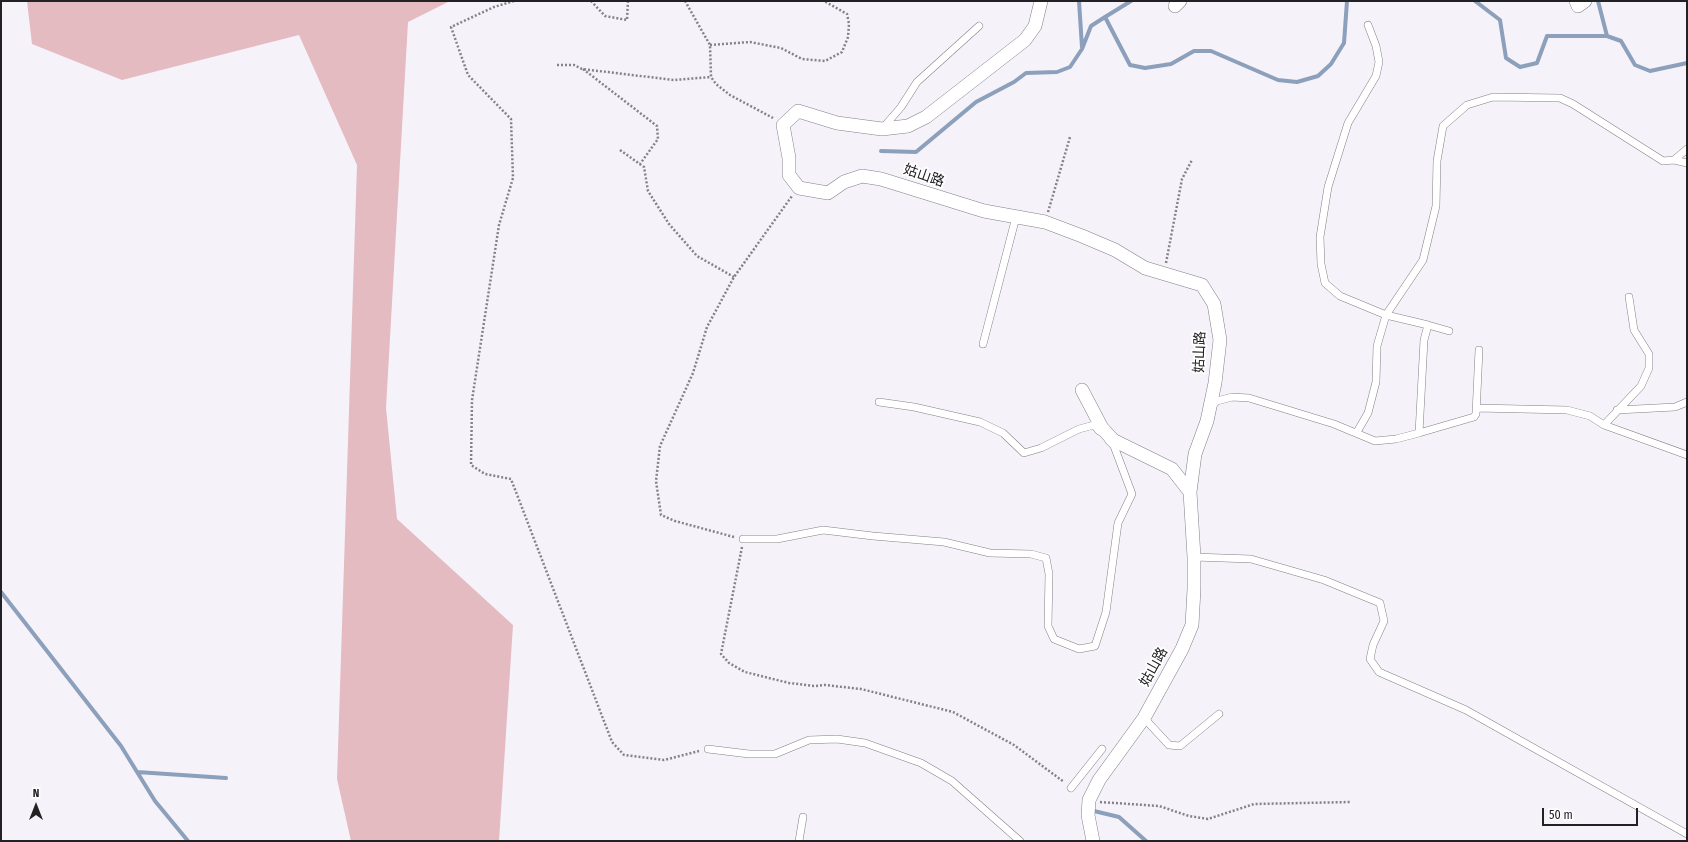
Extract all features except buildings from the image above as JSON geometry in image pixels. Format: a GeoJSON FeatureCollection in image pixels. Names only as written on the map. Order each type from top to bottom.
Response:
{"type":"FeatureCollection","features":[{"type":"Feature","properties":{"kind":"street"},"geometry":{"type":"LineString","coordinates":[[799,188],[789,175],[789,158],[783,125],[798,111],[837,123],[882,129],[908,126],[926,117],[1025,40],[1035,26],[1041,1]]}},
{"type":"Feature","properties":{"kind":"street"},"geometry":{"type":"LineString","coordinates":[[1576,1],[1578,6],[1585,1]]}},
{"type":"Feature","properties":{"kind":"street","name":"姑山路"},"geometry":{"type":"LineString","coordinates":[[799,188],[828,193],[844,182],[862,176],[904,185],[984,212],[1045,222],[1115,250],[1145,268],[1202,285],[1214,304],[1220,340],[1215,383],[1208,410],[1207,421],[1195,454],[1190,492],[1194,557],[1192,625],[1182,649],[1144,718],[1099,780],[1089,800],[1088,815],[1093,841]]}},
{"type":"Feature","properties":{"kind":"street"},"geometry":{"type":"LineString","coordinates":[[1082,390],[1102,428],[1113,440],[1172,469],[1190,492]]}},
{"type":"Feature","properties":{"kind":"lane"},"geometry":{"type":"LineString","coordinates":[[1368,24],[1376,46],[1379,62],[1376,76],[1348,123],[1328,187],[1320,237],[1321,264],[1325,283],[1340,296],[1386,315],[1449,331]]}},
{"type":"Feature","properties":{"kind":"lane"},"geometry":{"type":"LineString","coordinates":[[882,129],[901,107],[917,82],[979,26]]}},
{"type":"Feature","properties":{"kind":"lane"},"geometry":{"type":"LineString","coordinates":[[1357,432],[1368,413],[1376,382],[1377,346],[1386,315],[1423,260],[1436,206],[1437,161],[1443,126],[1467,105],[1493,97],[1560,98],[1573,104],[1663,161],[1674,160],[1687,163]]}},
{"type":"Feature","properties":{"kind":"lane"},"geometry":{"type":"LineString","coordinates":[[1674,160],[1687,149]]}},
{"type":"Feature","properties":{"kind":"lane"},"geometry":{"type":"LineString","coordinates":[[983,344],[1016,217]]}},
{"type":"Feature","properties":{"kind":"lane"},"geometry":{"type":"LineString","coordinates":[[1604,425],[1641,386],[1649,368],[1649,354],[1634,330],[1629,297]]}},
{"type":"Feature","properties":{"kind":"lane"},"geometry":{"type":"LineString","coordinates":[[1419,432],[1424,340],[1428,325]]}},
{"type":"Feature","properties":{"kind":"lane"},"geometry":{"type":"LineString","coordinates":[[1208,410],[1217,401],[1232,397],[1249,398],[1334,424],[1357,432],[1375,441],[1396,439],[1474,417],[1476,414],[1479,350]]}},
{"type":"Feature","properties":{"kind":"lane"},"geometry":{"type":"LineString","coordinates":[[743,539],[777,539],[823,530],[944,542],[990,553],[1031,554],[1046,558],[1049,574],[1048,626],[1054,640],[1079,649],[1095,646],[1106,612],[1118,523],[1132,494],[1114,446],[1094,426],[1079,429],[1041,448],[1024,453],[1003,433],[980,422],[914,406],[879,402]]}},
{"type":"Feature","properties":{"kind":"lane"},"geometry":{"type":"LineString","coordinates":[[1617,410],[1675,407],[1687,402]]}},
{"type":"Feature","properties":{"kind":"lane"},"geometry":{"type":"LineString","coordinates":[[1476,408],[1567,410],[1590,416],[1604,425],[1687,455]]}},
{"type":"Feature","properties":{"kind":"lane"},"geometry":{"type":"LineString","coordinates":[[1194,557],[1251,559],[1324,580],[1380,603],[1384,621],[1373,646],[1370,659],[1379,672],[1466,710],[1687,834]]}},
{"type":"Feature","properties":{"kind":"lane"},"geometry":{"type":"LineString","coordinates":[[1144,718],[1169,745],[1180,746],[1219,714]]}},
{"type":"Feature","properties":{"kind":"lane"},"geometry":{"type":"LineString","coordinates":[[708,749],[749,754],[776,754],[809,740],[837,739],[865,743],[921,763],[952,781],[1020,841]]}},
{"type":"Feature","properties":{"kind":"lane"},"geometry":{"type":"LineString","coordinates":[[1071,788],[1102,750]]}},
{"type":"Feature","properties":{"kind":"lane"},"geometry":{"type":"LineString","coordinates":[[799,841],[803,817]]}},
{"type":"Feature","properties":{"kind":"path"},"geometry":{"type":"LineString","coordinates":[[514,1],[494,7],[451,27],[468,75],[511,119],[513,178],[499,225],[472,400],[471,465],[485,474],[512,479],[612,742],[624,755],[664,760],[708,749]]}},
{"type":"Feature","properties":{"kind":"path"},"geometry":{"type":"LineString","coordinates":[[591,1],[605,16],[627,20],[628,1]]}},
{"type":"Feature","properties":{"kind":"path"},"geometry":{"type":"LineString","coordinates":[[685,1],[710,45],[711,77],[716,84],[730,95],[783,125]]}},
{"type":"Feature","properties":{"kind":"path"},"geometry":{"type":"LineString","coordinates":[[710,45],[750,42],[781,48],[802,60],[825,61],[842,52],[848,37],[849,24],[847,14],[824,1]]}},
{"type":"Feature","properties":{"kind":"path"},"geometry":{"type":"LineString","coordinates":[[557,65],[574,65],[582,69],[657,126],[658,139],[640,164]]}},
{"type":"Feature","properties":{"kind":"path"},"geometry":{"type":"LineString","coordinates":[[582,69],[674,80],[711,77]]}},
{"type":"Feature","properties":{"kind":"path"},"geometry":{"type":"LineString","coordinates":[[1045,222],[1070,137]]}},
{"type":"Feature","properties":{"kind":"path"},"geometry":{"type":"LineString","coordinates":[[620,150],[644,167],[648,191],[669,224],[697,256],[734,277]]}},
{"type":"Feature","properties":{"kind":"path"},"geometry":{"type":"LineString","coordinates":[[1163,273],[1182,179],[1192,160]]}},
{"type":"Feature","properties":{"kind":"path"},"geometry":{"type":"LineString","coordinates":[[799,188],[734,277],[707,327],[693,373],[660,446],[656,481],[661,515],[675,521],[743,539],[722,654],[729,663],[745,672],[790,683],[861,689],[953,712],[1014,745],[1071,788]]}},
{"type":"Feature","properties":{"kind":"path"},"geometry":{"type":"LineString","coordinates":[[1089,800],[1159,806],[1189,816],[1208,819],[1254,804],[1350,802]]}},
{"type":"Feature","properties":{"kind":"shaded area"},"geometry":{"type":"Polygon","coordinates":[[[27,1],[450,1],[408,22],[386,408],[397,519],[513,625],[499,841],[351,841],[337,779],[357,165],[299,35],[122,80],[32,44],[27,1]]]}},
{"type":"Feature","properties":{"kind":"waterway"},"geometry":{"type":"LineString","coordinates":[[1079,1],[1082,47]]}},
{"type":"Feature","properties":{"kind":"waterway"},"geometry":{"type":"LineString","coordinates":[[1131,1],[1105,17],[1130,65],[1145,68],[1171,64],[1194,51],[1211,51],[1278,80],[1297,82],[1318,76],[1331,64],[1344,43],[1347,1]]}},
{"type":"Feature","properties":{"kind":"waterway"},"geometry":{"type":"LineString","coordinates":[[1475,1],[1500,20],[1506,58],[1520,67],[1537,63],[1547,36],[1607,36],[1621,41],[1635,65],[1650,71],[1687,63]]}},
{"type":"Feature","properties":{"kind":"waterway"},"geometry":{"type":"LineString","coordinates":[[1598,1],[1607,36]]}},
{"type":"Feature","properties":{"kind":"waterway"},"geometry":{"type":"LineString","coordinates":[[881,151],[916,152],[976,102],[1014,82],[1026,73],[1057,72],[1070,67],[1082,49],[1091,26],[1105,17]]}},
{"type":"Feature","properties":{"kind":"waterway"},"geometry":{"type":"LineString","coordinates":[[1,592],[121,746],[155,801],[188,841]]}},
{"type":"Feature","properties":{"kind":"waterway"},"geometry":{"type":"LineString","coordinates":[[137,772],[226,778]]}},
{"type":"Feature","properties":{"kind":"waterway"},"geometry":{"type":"LineString","coordinates":[[1094,811],[1119,817],[1146,841]]}}]}
